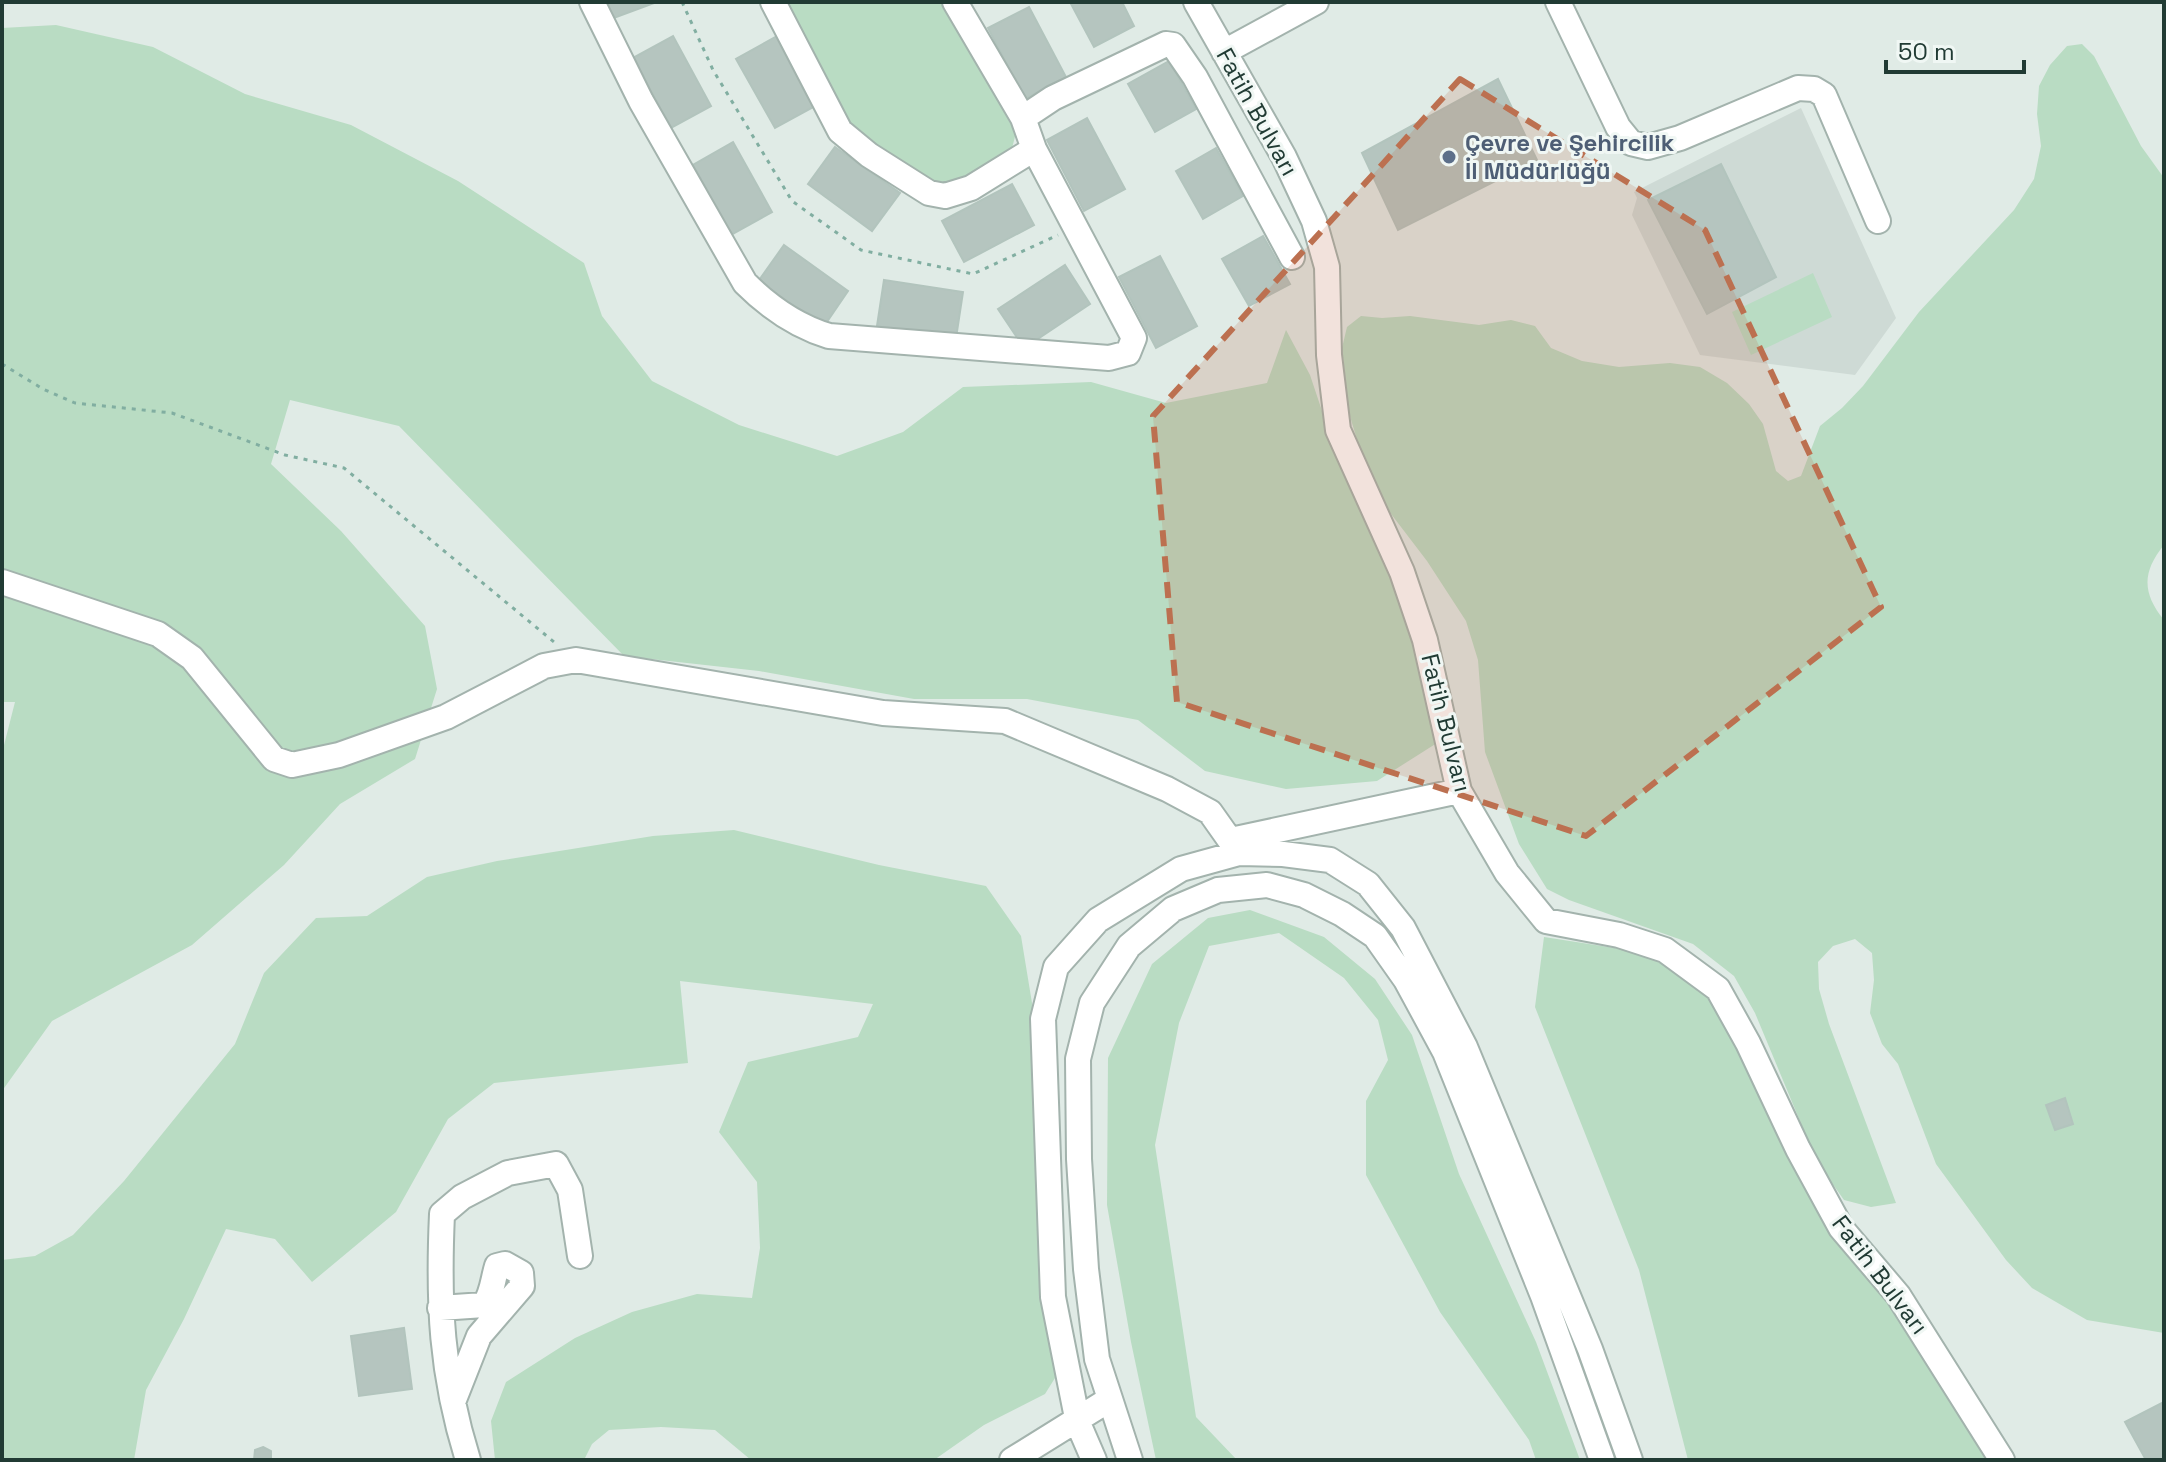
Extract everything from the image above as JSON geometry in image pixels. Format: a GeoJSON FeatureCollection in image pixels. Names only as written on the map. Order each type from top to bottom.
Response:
{"type":"FeatureCollection","features":[{"type":"Feature","properties":{"kind":"street"},"geometry":{"type":"LineString","coordinates":[[592,2],[641,101],[745,283],[767,305],[809,330],[829,336],[1109,358],[1128,353],[1134,338],[1034,149],[1023,118],[955,2]]}},
{"type":"Feature","properties":{"kind":"street"},"geometry":{"type":"LineString","coordinates":[[773,2],[840,131],[869,155],[929,193],[945,196],[971,188],[1034,149]]}},
{"type":"Feature","properties":{"kind":"street","name":"Fatih Bulvarı"},"geometry":{"type":"LineString","coordinates":[[1196,2],[1284,157],[1314,221],[1327,267],[1329,355],[1338,430],[1402,572],[1425,640],[1459,791],[1507,873],[1546,921],[1619,935],[1665,950],[1718,989],[1841,1228],[1898,1295],[2002,1460]]}},
{"type":"Feature","properties":{"kind":"street"},"geometry":{"type":"LineString","coordinates":[[1224,52],[1316,2]]}},
{"type":"Feature","properties":{"kind":"street"},"geometry":{"type":"LineString","coordinates":[[1558,2],[1618,127],[1631,143],[1648,147],[1680,138],[1798,88],[1814,89],[1824,95],[1878,221]]}},
{"type":"Feature","properties":{"kind":"street"},"geometry":{"type":"LineString","coordinates":[[1023,118],[1053,98],[1166,44],[1173,45],[1195,77],[1292,257]]}},
{"type":"Feature","properties":{"kind":"street"},"geometry":{"type":"LineString","coordinates":[[2,582],[158,634],[192,658],[274,759],[292,765],[339,755],[446,717],[544,666],[576,660],[883,713],[1005,721],[1167,789],[1210,812],[1235,846],[1330,860],[1368,884],[1403,928],[1465,1047],[1590,1349],[1630,1460]]}},
{"type":"Feature","properties":{"kind":"street"},"geometry":{"type":"LineString","coordinates":[[1094,1460],[1078,1419],[1053,1297],[1043,1019],[1056,967],[1098,920],[1181,869],[1235,846],[1459,791]]}},
{"type":"Feature","properties":{"kind":"street"},"geometry":{"type":"LineString","coordinates":[[1130,1460],[1097,1359],[1086,1269],[1079,1159],[1078,1059],[1092,1003],[1129,946],[1173,909],[1218,890],[1267,885],[1304,895],[1342,914],[1375,936],[1406,980],[1445,1052],[1543,1296],[1602,1460]]}},
{"type":"Feature","properties":{"kind":"street"},"geometry":{"type":"LineString","coordinates":[[468,1460],[453,1404],[441,1338],[442,1214],[462,1197],[508,1173],[556,1164],[570,1190],[580,1256]]}},
{"type":"Feature","properties":{"kind":"street"},"geometry":{"type":"LineString","coordinates":[[440,1308],[484,1305],[489,1299],[497,1266],[505,1264],[521,1273],[522,1286],[479,1336],[453,1404]]}},
{"type":"Feature","properties":{"kind":"street"},"geometry":{"type":"LineString","coordinates":[[1012,1460],[1107,1401],[1111,1406]]}},
{"type":"Feature","properties":{"kind":"path"},"geometry":{"type":"LineString","coordinates":[[682,2],[713,70],[792,201],[861,250],[973,274],[1075,227]]}},
{"type":"Feature","properties":{"kind":"path"},"geometry":{"type":"LineString","coordinates":[[2,364],[43,389],[75,403],[172,413],[285,455],[344,468],[576,660]]}},
{"type":"Feature","properties":{"kind":"highlighted area"},"geometry":{"type":"Polygon","coordinates":[[[1460,79],[1705,230],[1881,607],[1586,836],[1177,702],[1153,416],[1460,79]]]}},
{"type":"Feature","properties":{"kind":"shaded area"},"geometry":{"type":"Polygon","coordinates":[[[1801,108],[1896,318],[1855,375],[1700,355],[1632,215],[1637,198],[1634,192],[1801,108]]]}},
{"type":"Feature","properties":{"kind":"green space"},"geometry":{"type":"Polygon","coordinates":[[[780,2],[941,2],[1016,133],[1011,152],[957,184],[938,185],[852,133],[780,2]]]}},
{"type":"Feature","properties":{"kind":"green space"},"geometry":{"type":"Polygon","coordinates":[[[56,25],[153,47],[245,94],[351,125],[458,181],[584,263],[602,316],[652,381],[739,425],[837,456],[903,432],[963,387],[1091,382],[1166,403],[1267,383],[1286,330],[1310,375],[1334,447],[1386,560],[1448,736],[1377,781],[1286,789],[1205,771],[1138,720],[1027,699],[914,699],[759,671],[624,656],[399,426],[290,400],[271,464],[341,531],[425,626],[437,689],[415,759],[340,804],[284,865],[192,945],[52,1021],[2,1091],[2,753],[15,702],[2,702],[2,28],[56,25]]]}},
{"type":"Feature","properties":{"kind":"green space"},"geometry":{"type":"Polygon","coordinates":[[[2082,44],[2094,56],[2141,146],[2164,178],[2164,545],[2152,564],[2148,582],[2152,601],[2164,620],[2164,1333],[2087,1320],[2032,1288],[2006,1260],[1936,1164],[1898,1064],[1882,1044],[1870,1013],[1874,980],[1872,953],[1855,939],[1833,946],[1818,962],[1819,989],[1829,1024],[1896,1203],[1871,1207],[1844,1200],[1817,1162],[1755,1013],[1734,976],[1693,944],[1569,900],[1547,889],[1519,844],[1485,752],[1478,660],[1466,621],[1427,561],[1385,506],[1364,463],[1349,413],[1342,348],[1347,327],[1361,316],[1410,316],[1479,325],[1511,320],[1535,326],[1551,348],[1582,361],[1619,367],[1670,363],[1700,367],[1727,383],[1749,404],[1763,424],[1776,471],[1788,481],[1801,476],[1820,426],[1863,386],[1919,312],[2014,210],[2034,179],[2041,146],[2037,114],[2039,86],[2050,65],[2067,46],[2082,44]]]}},
{"type":"Feature","properties":{"kind":"green space"},"geometry":{"type":"Polygon","coordinates":[[[1813,273],[1832,317],[1751,355],[1732,312],[1813,273]]]}},
{"type":"Feature","properties":{"kind":"green space"},"geometry":{"type":"Polygon","coordinates":[[[734,830],[879,865],[986,886],[1021,936],[1032,1003],[1039,1128],[1065,1362],[1045,1394],[984,1425],[934,1460],[751,1460],[715,1430],[661,1427],[609,1430],[592,1444],[584,1460],[495,1460],[491,1421],[506,1382],[575,1338],[632,1312],[697,1294],[752,1298],[760,1248],[757,1182],[719,1132],[748,1062],[858,1037],[873,1004],[680,981],[688,1063],[494,1083],[448,1119],[396,1212],[312,1282],[275,1239],[226,1229],[184,1319],[146,1390],[134,1460],[2,1460],[2,1260],[35,1256],[73,1235],[124,1181],[235,1044],[264,973],[316,918],[367,916],[427,877],[497,861],[653,836],[734,830]]]}},
{"type":"Feature","properties":{"kind":"green space"},"geometry":{"type":"Polygon","coordinates":[[[1250,910],[1324,937],[1375,979],[1412,1035],[1459,1174],[1536,1342],[1580,1460],[1536,1460],[1529,1440],[1440,1312],[1366,1175],[1366,1101],[1388,1060],[1378,1020],[1344,978],[1279,933],[1209,946],[1179,1023],[1155,1145],[1196,1417],[1237,1460],[1156,1460],[1107,1205],[1108,1058],[1152,964],[1208,918],[1250,910]]]}},
{"type":"Feature","properties":{"kind":"green space"},"geometry":{"type":"Polygon","coordinates":[[[1544,937],[1634,951],[1701,977],[1946,1377],[1993,1460],[1688,1460],[1639,1270],[1535,1007],[1544,937]]]}},
{"type":"Feature","properties":{"kind":"building"},"geometry":{"type":"Polygon","coordinates":[[[604,2],[654,2],[654,3],[611,19],[604,2]]]}},
{"type":"Feature","properties":{"kind":"building"},"geometry":{"type":"Polygon","coordinates":[[[1070,2],[1122,2],[1134,26],[1094,47],[1070,2]]]}},
{"type":"Feature","properties":{"kind":"building"},"geometry":{"type":"Polygon","coordinates":[[[1029,7],[1066,77],[1025,99],[988,28],[1029,7]]]}},
{"type":"Feature","properties":{"kind":"building"},"geometry":{"type":"Polygon","coordinates":[[[673,36],[711,106],[671,128],[633,58],[673,36]]]}},
{"type":"Feature","properties":{"kind":"building"},"geometry":{"type":"Polygon","coordinates":[[[777,36],[815,106],[775,128],[736,59],[777,36]]]}},
{"type":"Feature","properties":{"kind":"building"},"geometry":{"type":"Polygon","coordinates":[[[1169,61],[1196,109],[1155,132],[1128,84],[1169,61]]]}},
{"type":"Feature","properties":{"kind":"building","name":"Çevre ve Şehircilik İl Müdürlüğü"},"geometry":{"type":"Polygon","coordinates":[[[1498,79],[1537,160],[1398,230],[1362,153],[1498,79]]]}},
{"type":"Feature","properties":{"kind":"building"},"geometry":{"type":"Polygon","coordinates":[[[1087,118],[1125,189],[1084,211],[1047,140],[1087,118]]]}},
{"type":"Feature","properties":{"kind":"building"},"geometry":{"type":"Polygon","coordinates":[[[733,142],[772,212],[731,235],[693,165],[733,142]]]}},
{"type":"Feature","properties":{"kind":"building"},"geometry":{"type":"Polygon","coordinates":[[[835,147],[900,193],[872,231],[808,184],[835,147]]]}},
{"type":"Feature","properties":{"kind":"building"},"geometry":{"type":"Polygon","coordinates":[[[1216,148],[1243,196],[1203,219],[1176,171],[1216,148]]]}},
{"type":"Feature","properties":{"kind":"building"},"geometry":{"type":"Polygon","coordinates":[[[1721,164],[1776,277],[1707,314],[1648,200],[1721,164]]]}},
{"type":"Feature","properties":{"kind":"building"},"geometry":{"type":"Polygon","coordinates":[[[1012,184],[1034,225],[964,262],[942,221],[1012,184]]]}},
{"type":"Feature","properties":{"kind":"building"},"geometry":{"type":"Polygon","coordinates":[[[1263,236],[1290,284],[1249,306],[1222,259],[1263,236]]]}},
{"type":"Feature","properties":{"kind":"building"},"geometry":{"type":"Polygon","coordinates":[[[784,245],[848,291],[822,329],[757,283],[784,245]]]}},
{"type":"Feature","properties":{"kind":"building"},"geometry":{"type":"Polygon","coordinates":[[[1160,256],[1197,326],[1156,348],[1119,277],[1160,256]]]}},
{"type":"Feature","properties":{"kind":"building"},"geometry":{"type":"Polygon","coordinates":[[[1065,265],[1090,304],[1024,348],[998,309],[1065,265]]]}},
{"type":"Feature","properties":{"kind":"building"},"geometry":{"type":"Polygon","coordinates":[[[884,280],[963,292],[956,338],[877,326],[884,280]]]}},
{"type":"Feature","properties":{"kind":"building"},"geometry":{"type":"Polygon","coordinates":[[[2065,1098],[2073,1124],[2055,1130],[2046,1105],[2065,1098]]]}},
{"type":"Feature","properties":{"kind":"building"},"geometry":{"type":"Polygon","coordinates":[[[404,1328],[412,1389],[359,1396],[351,1336],[404,1328]]]}},
{"type":"Feature","properties":{"kind":"building"},"geometry":{"type":"Polygon","coordinates":[[[2164,1402],[2164,1460],[2146,1460],[2125,1422],[2164,1402]]]}},
{"type":"Feature","properties":{"kind":"building"},"geometry":{"type":"Polygon","coordinates":[[[263,1447],[271,1451],[271,1460],[254,1460],[255,1450],[263,1447]]]}},
{"type":"Feature","properties":{"kind":"place","name":"Çevre ve Şehircilik İl Müdürlüğü"},"geometry":{"type":"Point","coordinates":[1449,157]}}]}
